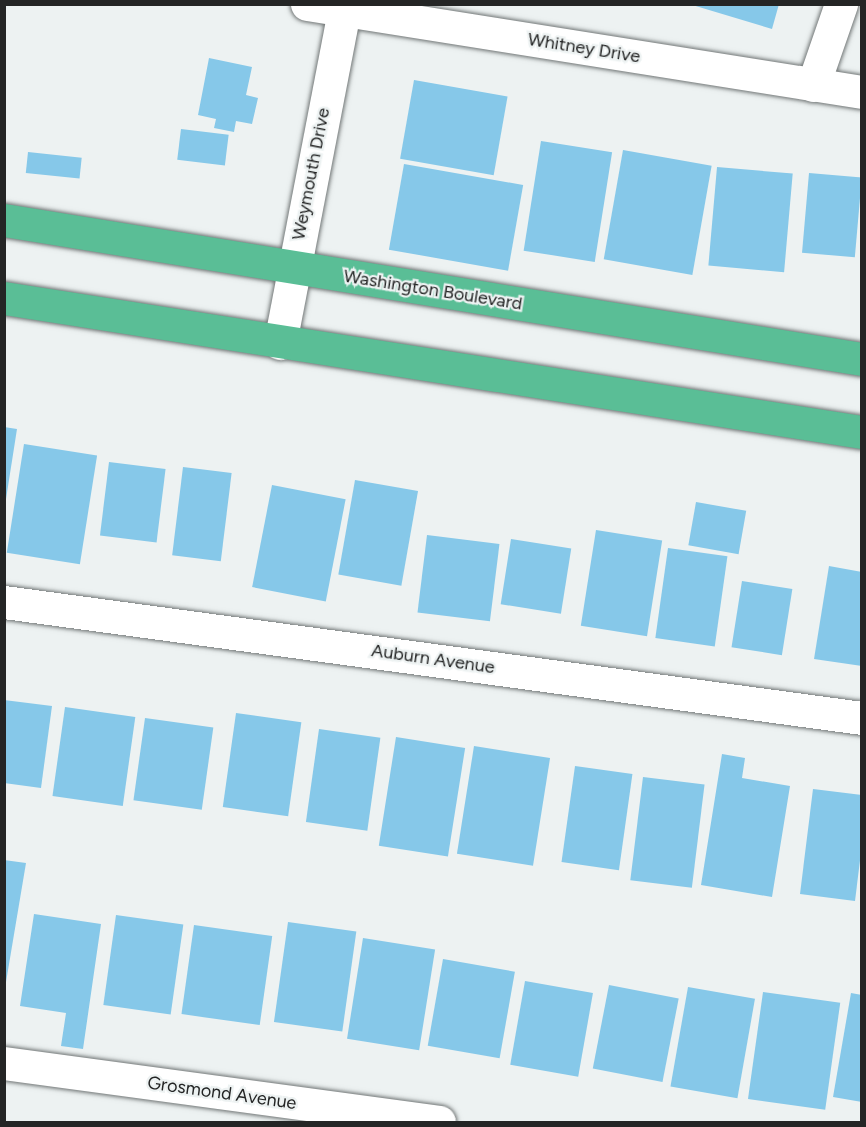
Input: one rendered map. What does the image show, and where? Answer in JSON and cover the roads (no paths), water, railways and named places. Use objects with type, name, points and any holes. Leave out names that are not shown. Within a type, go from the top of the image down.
[{"type":"highway","name":"Washington Boulevard","points":[[4,220],[861,359]]},
{"type":"highway","points":[[4,298],[280,343],[861,432]]},
{"type":"street","name":"Whitney Drive","points":[[307,4],[344,7],[861,92]]},
{"type":"street","points":[[813,85],[841,4]]},
{"type":"street","name":"Weymouth Drive","points":[[280,343],[344,7]]},
{"type":"street","name":"Auburn Avenue","points":[[4,602],[861,718]]},
{"type":"street","name":"Grosmond Avenue","points":[[4,1063],[440,1122]]}]
